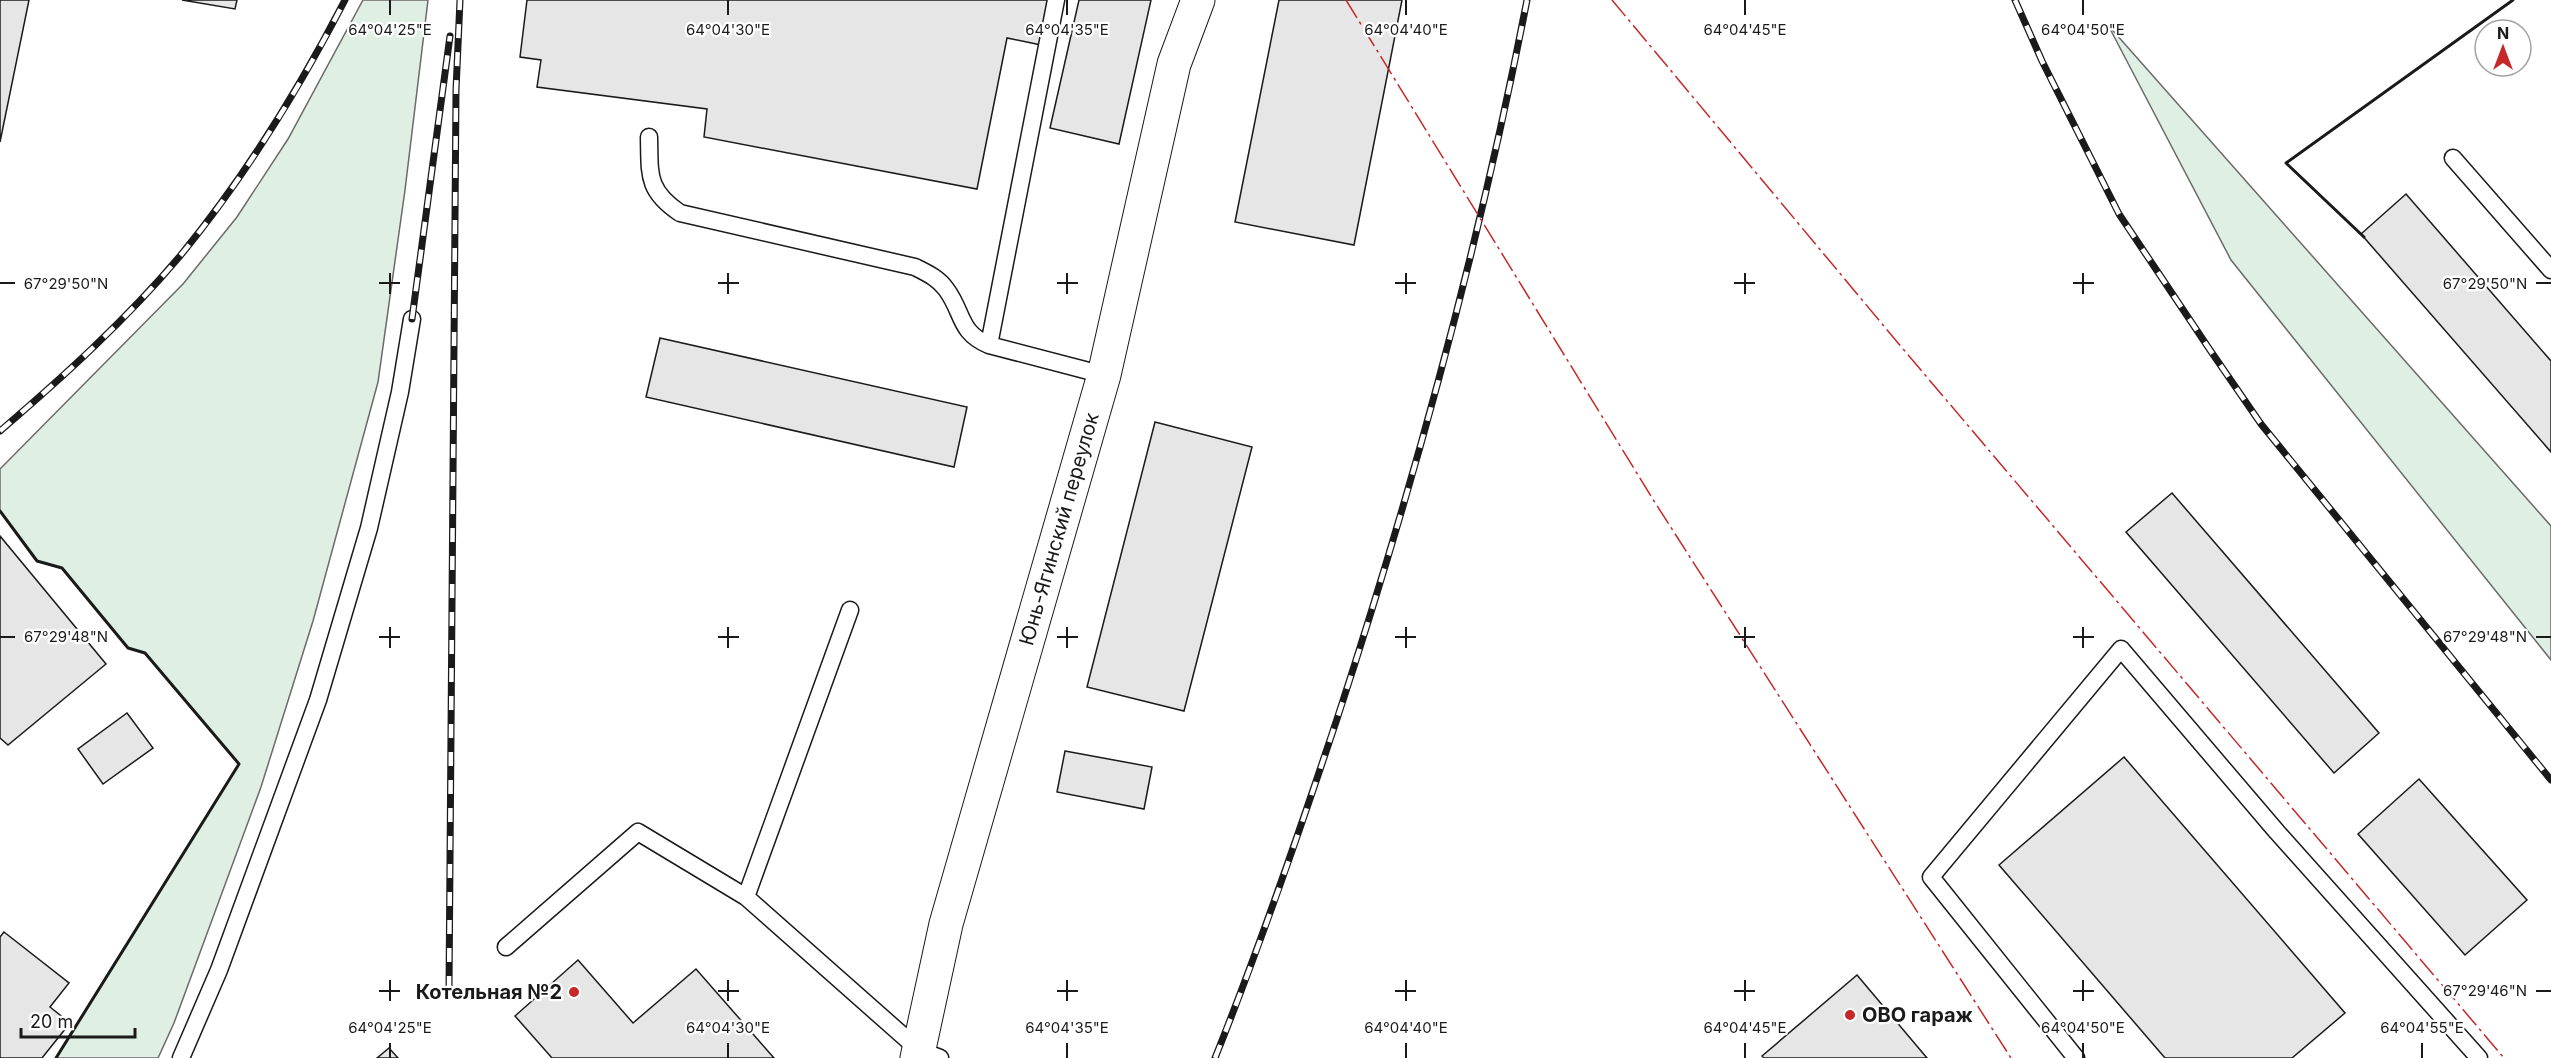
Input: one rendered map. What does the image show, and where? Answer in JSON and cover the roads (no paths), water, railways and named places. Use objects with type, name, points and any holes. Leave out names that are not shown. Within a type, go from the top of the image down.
[{"type":"street","name":"Юнь-Ягинский переулок","points":[[925,1055],[951,904],[1104,375],[1174,64],[1198,0]]},
{"type":"lane","points":[[989,345],[1056,0]]},
{"type":"lane","points":[[649,136],[650,171],[656,193],[680,213],[915,267],[934,276],[946,288],[955,302],[966,330],[975,339],[989,345],[1104,375]]},
{"type":"lane","points":[[2453,158],[2551,270]]},
{"type":"lane","points":[[181,1058],[219,970],[325,677],[369,528],[400,392],[412,319]]},
{"type":"lane","points":[[746,897],[850,610]]},
{"type":"lane","points":[[2076,1058],[1931,877],[2121,649],[2277,832],[2479,1058]]},
{"type":"lane","points":[[506,947],[638,832],[746,897],[925,1055]]},
{"type":"railway","points":[[0,431],[93,347],[138,303],[180,256],[227,195],[269,132],[309,67],[345,0]]},
{"type":"railway","points":[[449,990],[456,90],[460,0]]},
{"type":"railway","points":[[1215,1058],[1308,804],[1393,542],[1467,272],[1527,0]]},
{"type":"railway","points":[[2015,0],[2042,61],[2119,214],[2210,350],[2261,424],[2551,780]]},
{"type":"railway","points":[[412,319],[450,36]]},
{"type":"place","name":"Котельная №2","points":[[574,992]]},
{"type":"place","name":"ОВО гараж","points":[[1850,1015]]}]
